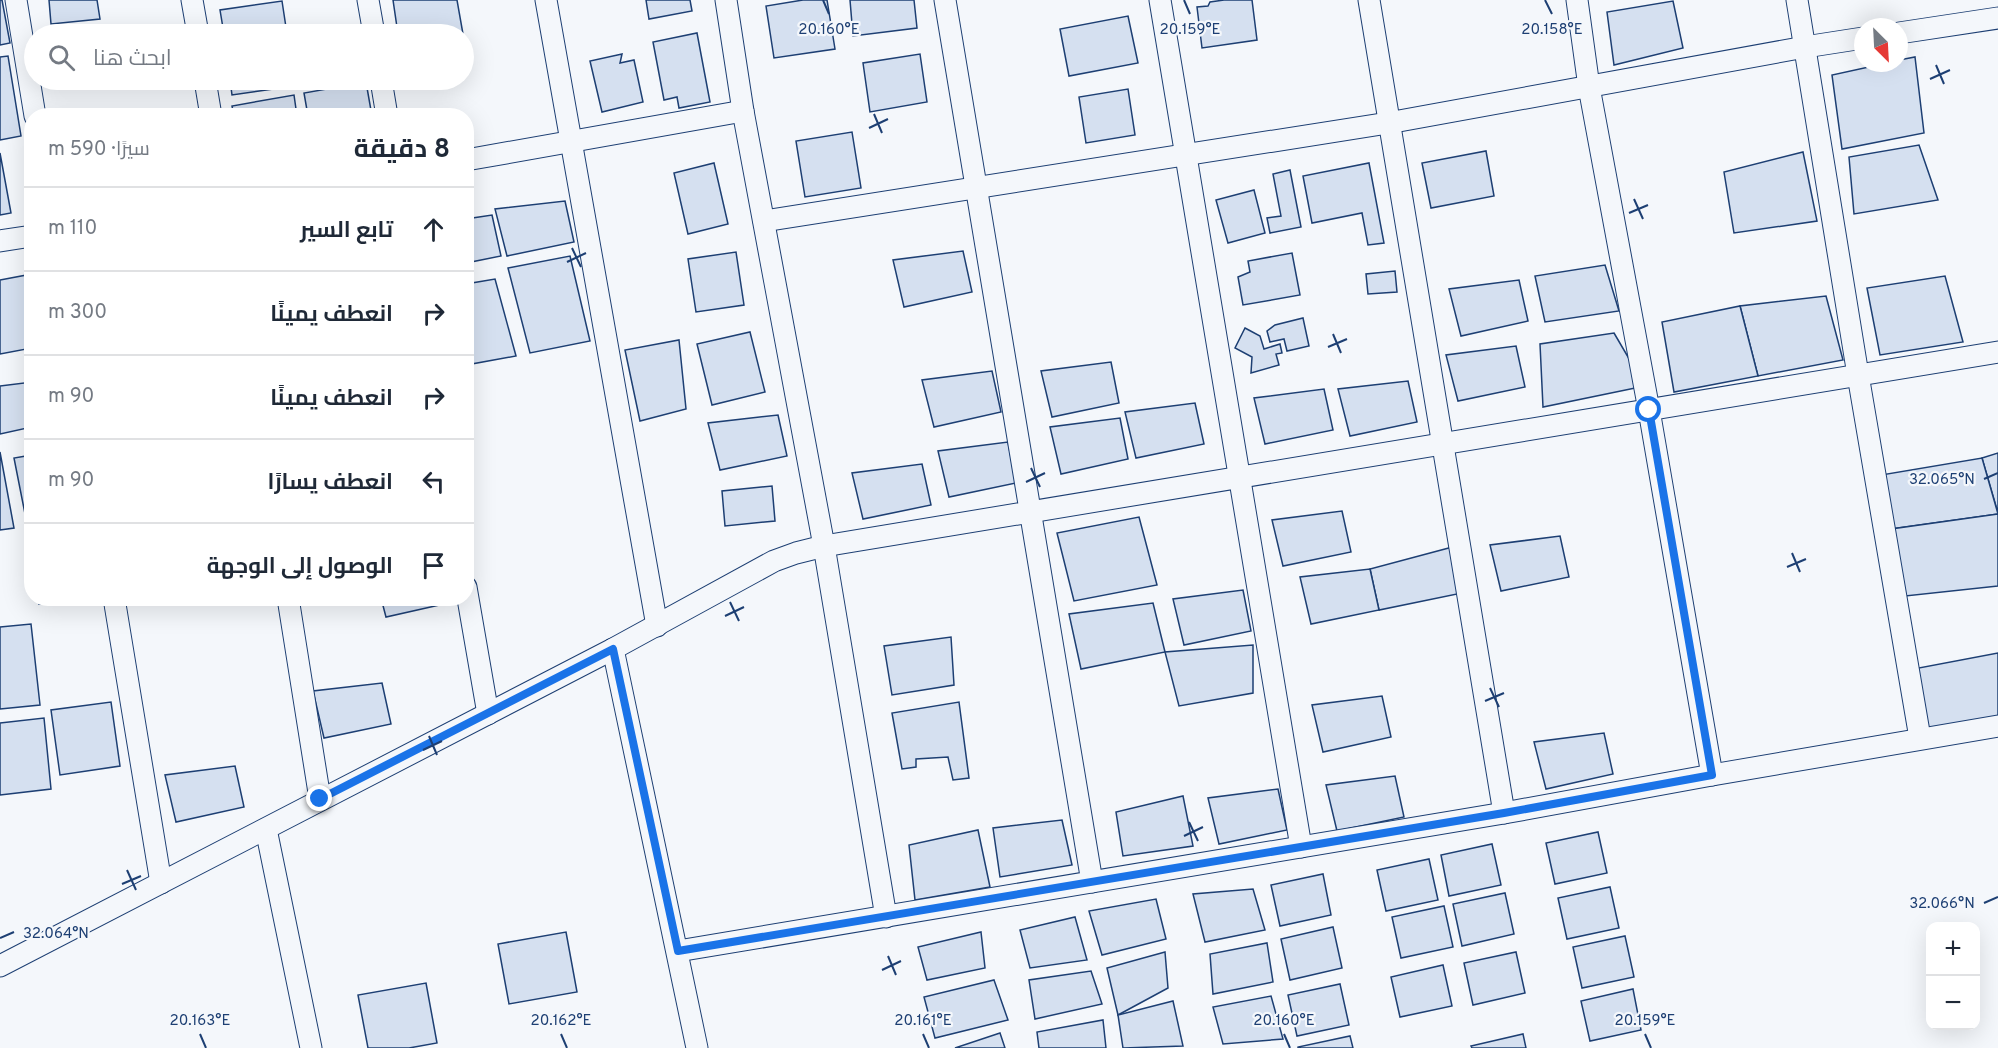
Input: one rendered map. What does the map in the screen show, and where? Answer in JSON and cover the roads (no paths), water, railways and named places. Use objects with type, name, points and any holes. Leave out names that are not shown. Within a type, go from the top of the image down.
[{"type":"street","points":[[16,0],[24,49]]},
{"type":"street","points":[[192,0],[196,24]]},
{"type":"street","points":[[368,0],[372,24]]},
{"type":"street","points":[[546,0],[657,626]]},
{"type":"street","points":[[726,0],[743,111],[824,546],[886,916]]},
{"type":"street","points":[[945,0],[1092,882]]},
{"type":"street","points":[[1160,0],[1301,847]]},
{"type":"street","points":[[1369,0],[1504,813]]},
{"type":"street","points":[[1577,0],[1589,87],[1649,410],[1712,775]]},
{"type":"street","points":[[1797,0],[1920,738]]},
{"type":"street","points":[[1908,32],[1998,18]]},
{"type":"street","points":[[764,221],[1389,123],[1854,39]]},
{"type":"street","points":[[31,90],[34,108]]},
{"type":"street","points":[[207,90],[210,108]]},
{"type":"street","points":[[383,90],[386,108]]},
{"type":"street","points":[[474,159],[743,111]]},
{"type":"street","points":[[0,241],[24,237]]},
{"type":"street","points":[[0,966],[657,626],[774,561],[796,553],[824,546],[1998,352]]},
{"type":"street","points":[[115,606],[161,883]]},
{"type":"street","points":[[289,606],[320,799]]},
{"type":"street","points":[[469,606],[488,714]]},
{"type":"street","points":[[613,649],[697,1048]]},
{"type":"street","points":[[678,951],[1504,813],[1998,726]]},
{"type":"street","points":[[266,829],[311,1048]]}]
